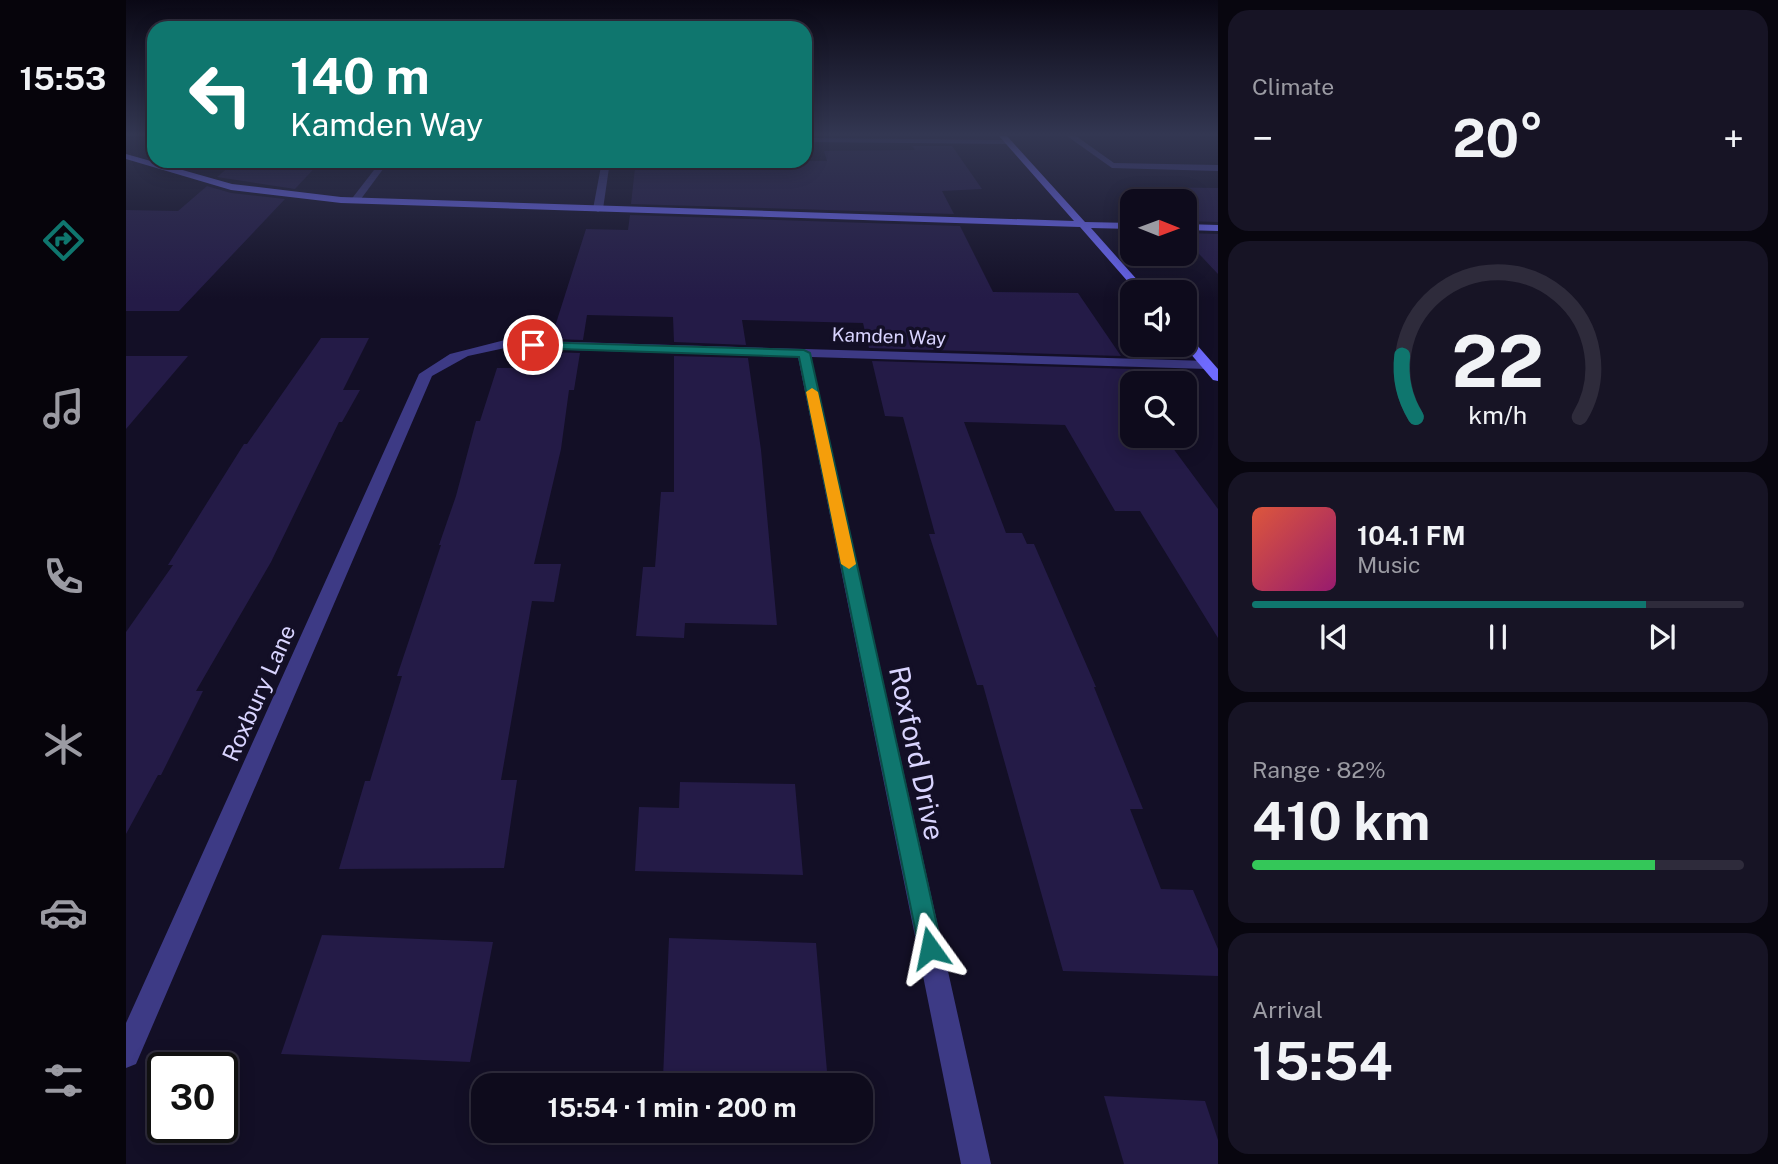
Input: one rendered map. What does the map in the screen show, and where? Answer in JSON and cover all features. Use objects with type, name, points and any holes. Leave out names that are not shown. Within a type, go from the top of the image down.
[{"type":"street","points":[[251,190],[355,201],[1120,226]]},
{"type":"street","points":[[355,201],[363,190]]},
{"type":"street","points":[[598,209],[601,190]]},
{"type":"street","points":[[1052,190],[1132,280]]},
{"type":"street","points":[[1197,227],[1218,228]]},
{"type":"street","name":"Kamden Way","points":[[445,359],[475,348],[505,344],[1208,365]]},
{"type":"street","name":"Roxford Drive","points":[[804,353],[976,1164]]},
{"type":"street","points":[[1197,353],[1218,377]]},
{"type":"street","name":"Roxbury Lane","points":[[126,1054],[426,373],[445,359]]},
{"type":"building","points":[[202,190],[285,199],[179,311],[126,311],[126,210],[178,211]]},
{"type":"building","points":[[633,190],[956,190],[942,191],[954,214],[631,204]]},
{"type":"building","points":[[1197,190],[1218,190],[1218,222],[1197,221]]},
{"type":"building","points":[[630,215],[960,226],[993,292],[1078,293],[1120,356],[869,348],[863,323],[742,320],[746,345],[674,342],[673,317],[587,315],[583,340],[551,339],[586,229],[628,230]]},
{"type":"building","points":[[1197,233],[1218,234],[1218,274],[1197,252]]},
{"type":"building","points":[[321,338],[369,338],[343,390],[360,390],[342,422],[339,422],[271,562],[196,691],[203,691],[161,775],[158,775],[126,834],[126,632],[173,565],[168,565],[244,444],[247,444]]},
{"type":"building","points":[[546,352],[580,353],[574,390],[569,390],[561,449],[534,564],[561,564],[554,602],[532,601],[501,780],[517,780],[504,868],[339,869],[365,781],[370,781],[402,676],[397,676],[441,545],[476,421],[480,421],[497,368],[541,368]]},
{"type":"building","points":[[126,356],[188,356],[126,429]]},
{"type":"building","points":[[674,356],[748,358],[761,450],[777,625],[685,623],[684,638],[636,636],[643,567],[655,567],[661,492],[674,492]]},
{"type":"building","points":[[872,361],[1130,369],[1131,371],[1120,371],[1120,448],[1173,448],[1218,509],[1218,638],[1140,511],[1115,511],[1065,425],[964,422],[1006,533],[1022,533],[1027,544],[1034,544],[1096,687],[1143,809],[1130,809],[1161,889],[1193,890],[1218,949],[1218,976],[1063,971],[983,685],[977,685],[929,534],[935,534],[903,417],[885,416]]},
{"type":"building","points":[[680,782],[795,784],[803,875],[635,871],[639,807],[679,808]]},
{"type":"building","points":[[322,935],[493,942],[470,1062],[281,1054]]},
{"type":"building","points":[[669,938],[816,943],[827,1073],[663,1073]]},
{"type":"building","points":[[1104,1096],[1205,1101],[1218,1140],[1218,1164],[1124,1164]]},
{"type":"slow traffic","points":[[812,392],[849,564]]},
{"type":"route","points":[[533,345],[804,353],[930,948]]}]
